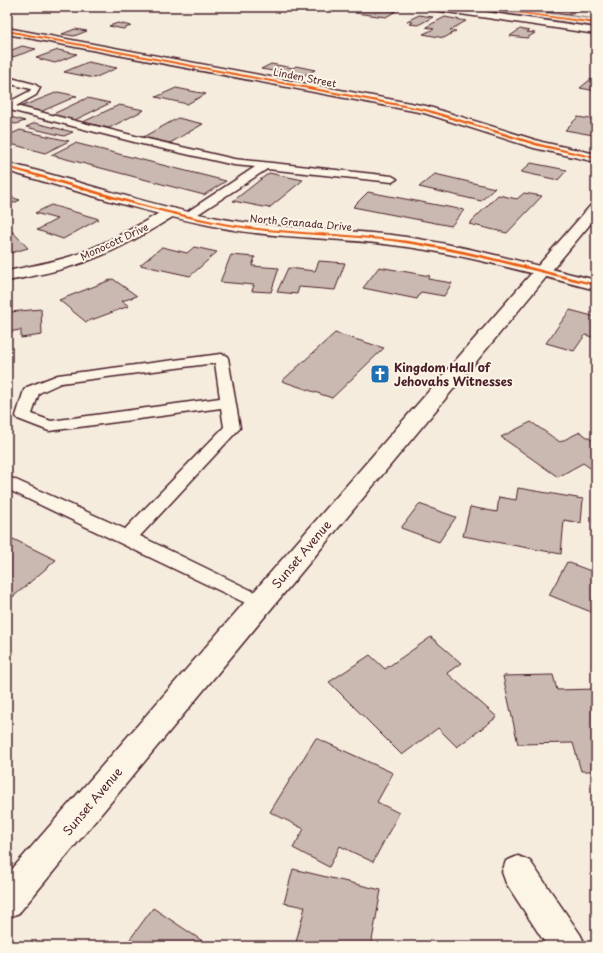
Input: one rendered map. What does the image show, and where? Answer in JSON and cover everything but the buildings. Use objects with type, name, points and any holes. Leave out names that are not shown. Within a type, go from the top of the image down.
[{"type":"street","points":[[433,7],[596,31]]},
{"type":"street","name":"Linden Street","points":[[7,31],[426,110],[538,145],[596,158]]},
{"type":"street","name":"North Granada Drive","points":[[7,167],[188,216],[256,229],[394,240],[451,250],[596,285]]},
{"type":"street","name":"Sunset Avenue","points":[[7,901],[596,208]]},
{"type":"street","name":"Monocott Drive","points":[[7,276],[34,271],[84,257],[121,240],[171,212]]},
{"type":"street","points":[[518,872],[568,946]]},
{"type":"lane","points":[[7,80],[36,88],[33,93],[10,104],[12,108],[142,141],[234,162],[392,179]]},
{"type":"lane","points":[[188,216],[264,166]]},
{"type":"lane","points":[[128,538],[232,428],[228,402],[221,358],[58,379],[32,390],[24,416],[49,426],[228,402]]},
{"type":"lane","points":[[7,482],[128,538],[260,603]]},
{"type":"shaded area","points":[[462,7],[509,7],[596,19],[596,27]]},
{"type":"cycle path","points":[[476,7],[596,23]]},
{"type":"cycle path","points":[[7,31],[426,110],[539,145],[596,158]]},
{"type":"cycle path","points":[[7,167],[138,204],[218,223],[239,227],[392,240],[444,248],[596,285]]},
{"type":"place","name":"Kingdom Hall of Jehovahs Witnesses","points":[[380,374]]}]
